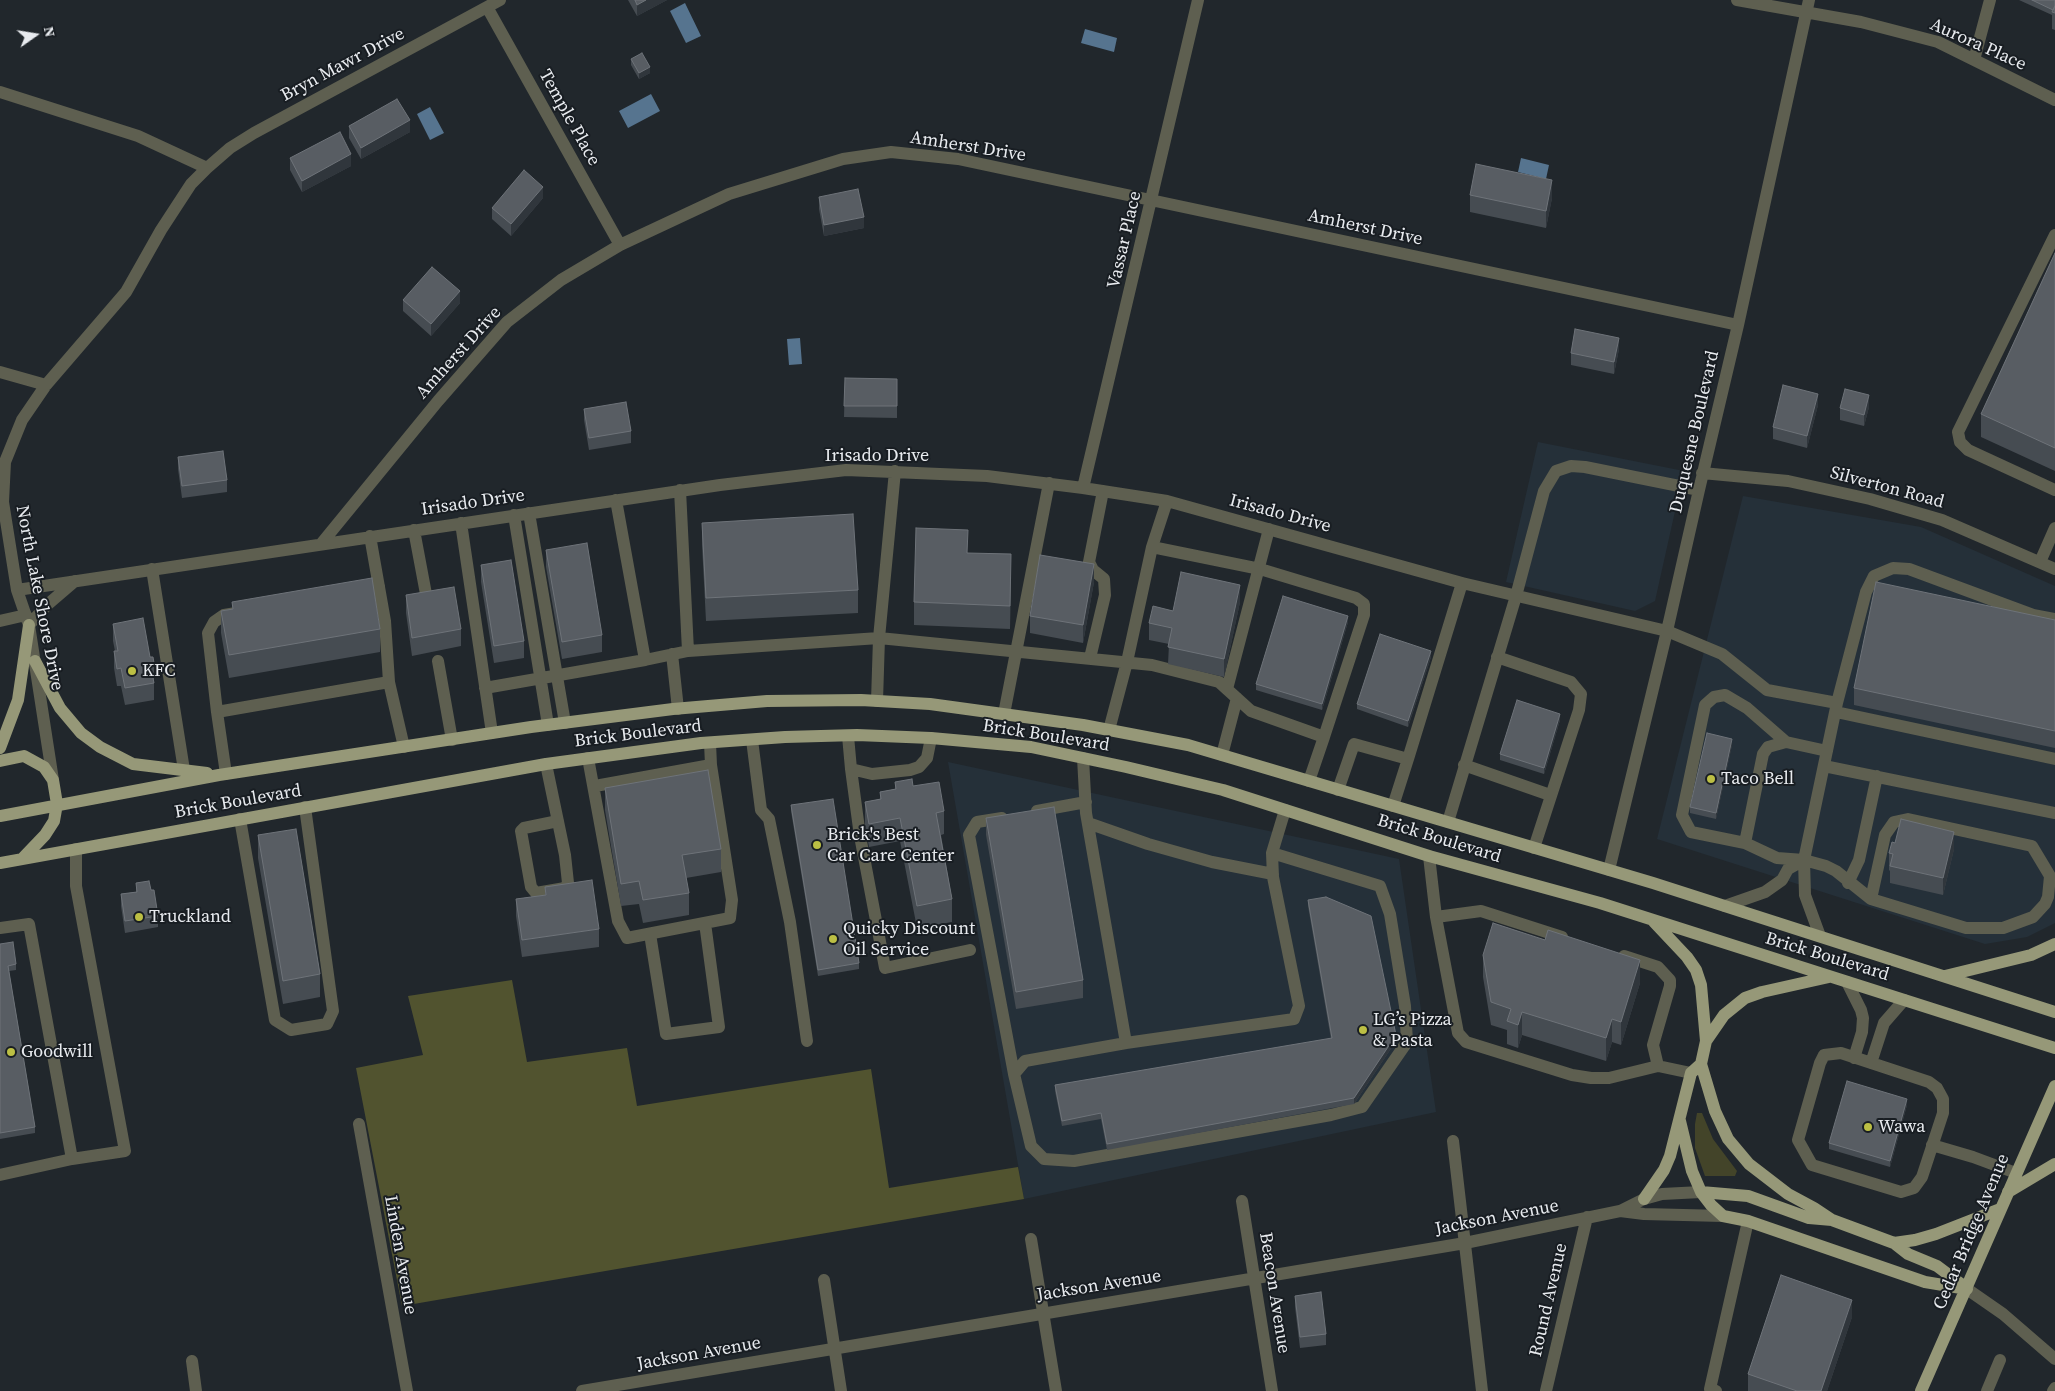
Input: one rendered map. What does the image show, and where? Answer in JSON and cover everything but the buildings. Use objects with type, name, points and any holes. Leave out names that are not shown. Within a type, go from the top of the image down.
[{"type":"main road","points":[[0,748],[18,700],[27,620]]},
{"type":"main road","points":[[35,661],[60,708],[81,733],[100,747],[133,764],[223,774]]},
{"type":"main road","name":"Brick Boulevard","points":[[0,816],[223,774],[404,748],[492,733],[678,709],[767,701],[877,701],[930,704],[1109,730],[1188,745],[1725,906],[2055,1012]]},
{"type":"main road","name":"Brick Boulevard","points":[[0,863],[588,758],[710,743],[752,740],[848,736],[931,738],[1031,748],[1223,790],[1429,856],[1600,903],[2055,1048]]},
{"type":"main road","points":[[0,762],[8,758],[24,756],[44,767],[53,780],[57,804],[54,821],[45,835],[24,858]]},
{"type":"main road","points":[[1653,921],[1687,957],[1696,970],[1702,985],[1706,1040]]},
{"type":"main road","points":[[1945,976],[2031,955],[2055,944]]},
{"type":"main road","points":[[1644,1199],[1664,1170],[1706,1040],[1724,1015],[1745,998],[1762,992],[1830,976]]},
{"type":"main road","points":[[1696,1068],[1728,1139],[1749,1164],[1788,1194],[1832,1220]]},
{"type":"main road","name":"Cedar Bridge Avenue","points":[[1921,1391],[2055,1086]]},
{"type":"main road","points":[[1680,1121],[1692,1171],[1701,1192],[1723,1216]]},
{"type":"main road","points":[[2008,1192],[2055,1164]]},
{"type":"main road","name":"Jackson Avenue","points":[[1701,1192],[1748,1196],[1809,1218],[1832,1220],[1894,1243],[1908,1254],[1937,1266],[1967,1288]]},
{"type":"main road","points":[[1894,1243],[1936,1234],[2000,1209]]},
{"type":"main road","name":"Jackson Avenue","points":[[1723,1216],[1748,1221],[1925,1282],[1967,1288]]},
{"type":"street","name":"Bryn Mawr Drive","points":[[207,168],[230,148],[254,133],[500,0]]},
{"type":"street","name":"Vassar Place","points":[[1083,488],[1198,0]]},
{"type":"street","name":"Aurora Place","points":[[1737,0],[1808,6],[1938,42],[2055,100]]},
{"type":"street","points":[[1974,60],[1990,0]]},
{"type":"street","name":"Duquesne Boulevard","points":[[1608,870],[1667,631],[1698,490],[1738,325],[1808,6]]},
{"type":"street","name":"Temple Place","points":[[488,7],[620,245]]},
{"type":"street","points":[[0,92],[138,136],[207,168]]},
{"type":"street","name":"Amherst Drive","points":[[321,544],[438,401],[506,322],[561,280],[620,245],[729,194],[843,159],[891,152],[958,159],[1738,325]]},
{"type":"street","name":"North Lake Shore Drive","points":[[53,780],[35,661],[27,620],[18,590],[3,502],[5,462],[22,420],[46,385],[126,292],[161,230],[191,184],[207,168]]},
{"type":"street","points":[[2055,236],[1958,432],[1960,442],[1968,450],[2055,490]]},
{"type":"street","points":[[0,372],[46,385]]},
{"type":"street","points":[[1448,822],[1516,596],[1544,491],[1556,471],[1571,466],[1585,467],[1698,490]]},
{"type":"street","name":"Irisado Drive","points":[[18,590],[680,490],[846,470],[987,476],[1049,483],[1167,501],[1462,583],[1667,631],[1722,654],[1767,690],[2055,759]]},
{"type":"street","points":[[877,701],[879,638],[895,472]]},
{"type":"street","name":"Silverton Road","points":[[1702,473],[1788,481],[1870,499],[1942,520],[2055,569]]},
{"type":"street","points":[[1004,714],[1049,483]]},
{"type":"street","points":[[680,490],[688,651]]},
{"type":"street","points":[[1090,658],[1105,595],[1104,579],[1092,570],[1089,562],[1102,491]]},
{"type":"street","points":[[616,500],[645,660]]},
{"type":"street","points":[[1109,730],[1127,662],[1152,547],[1167,501]]},
{"type":"street","points":[[530,513],[565,723]]},
{"type":"street","points":[[514,515],[548,725]]},
{"type":"street","points":[[461,523],[492,733]]},
{"type":"street","points":[[2040,562],[2055,528]]},
{"type":"street","points":[[1222,755],[1232,694],[1269,529]]},
{"type":"street","points":[[414,530],[426,594]]},
{"type":"street","points":[[370,536],[385,621],[390,682],[404,748]]},
{"type":"street","points":[[1152,547],[1260,569],[1356,598],[1364,604],[1364,615],[1308,781]]},
{"type":"street","points":[[1820,936],[1805,895],[1804,860],[1836,708],[1866,592],[1874,576],[1893,568],[1909,569],[2033,615],[2055,620]]},
{"type":"street","points":[[152,569],[184,770]]},
{"type":"street","points":[[0,620],[27,620],[75,581]]},
{"type":"street","points":[[1393,806],[1462,583]]},
{"type":"street","points":[[340,594],[379,586]]},
{"type":"street","points":[[223,774],[208,633],[214,622],[224,615],[253,610]]},
{"type":"street","points":[[485,688],[688,651],[879,638],[1152,665],[1219,682],[1250,710],[1324,737]]},
{"type":"street","points":[[672,654],[678,709]]},
{"type":"street","points":[[1497,657],[1571,682],[1581,694],[1579,710],[1534,848]]},
{"type":"street","points":[[438,661],[452,740]]},
{"type":"street","points":[[216,712],[390,682]]},
{"type":"street","points":[[1786,742],[1747,708],[1725,695],[1714,697],[1705,705],[1682,815],[1691,832],[1745,843],[1777,858],[1804,860],[1836,871],[1871,899],[1966,928],[2004,928],[2033,917],[2041,910],[2048,896],[2053,874],[2032,846],[1908,819],[1894,822],[1885,835],[1871,899]]},
{"type":"street","points":[[848,736],[860,836],[885,968],[970,950]]},
{"type":"street","points":[[851,769],[872,774],[910,770],[919,767],[927,758],[931,738]]},
{"type":"street","points":[[752,740],[761,810],[769,819],[790,922],[807,1041]]},
{"type":"street","points":[[1745,843],[1763,754],[1768,747],[1786,742],[1827,751]]},
{"type":"street","points":[[588,758],[595,786],[618,921],[627,938],[730,918],[732,900],[711,765],[710,743]]},
{"type":"street","points":[[1338,790],[1354,744],[1408,759]]},
{"type":"street","points":[[1083,758],[1088,823],[1126,1043]]},
{"type":"street","points":[[546,764],[558,821],[565,855],[568,883],[565,888],[536,893],[531,887],[521,831],[524,828],[558,821]]},
{"type":"street","points":[[595,786],[711,765]]},
{"type":"street","points":[[1464,765],[1550,795]]},
{"type":"street","points":[[1824,766],[2055,813]]},
{"type":"street","points":[[1848,882],[1859,860],[1877,776]]},
{"type":"street","points":[[1086,802],[977,822],[969,835],[1014,1074],[1031,1146],[1044,1159],[1074,1161],[1322,1117],[1362,1107],[1407,1042],[1406,1006],[1390,914],[1380,886],[1272,853]]},
{"type":"street","points":[[240,819],[275,1020],[292,1030],[327,1024],[333,1011],[304,808]]},
{"type":"street","points":[[1014,1074],[1025,1061],[1126,1043],[1294,1019],[1299,1006],[1272,874],[1272,853],[1285,810]]},
{"type":"street","points":[[1088,823],[1148,844],[1212,862],[1272,874]]},
{"type":"street","points":[[0,1174],[72,1159],[125,1151],[76,886],[76,849]]},
{"type":"street","points":[[1429,856],[1436,917],[1458,1033],[1466,1042],[1572,1075],[1591,1078],[1609,1078],[1658,1066],[1696,1068]]},
{"type":"street","points":[[1725,906],[1765,892],[1782,880],[1788,869],[1804,860]]},
{"type":"street","points":[[1436,917],[1481,911],[1574,940]]},
{"type":"street","points":[[650,934],[666,1034],[719,1027],[705,922]]},
{"type":"street","points":[[0,928],[29,924],[72,1159]]},
{"type":"street","points":[[1611,952],[1658,967],[1670,980],[1670,986],[1653,1045],[1658,1066]]},
{"type":"street","points":[[1847,982],[1863,1018],[1862,1032],[1854,1058]]},
{"type":"street","points":[[1871,1063],[1884,1023],[1904,1000]]},
{"type":"street","points":[[1841,1053],[1854,1058],[1929,1082],[1937,1088],[1943,1099],[1942,1113],[1922,1177],[1914,1188],[1901,1192],[1812,1165],[1798,1140],[1824,1055],[1841,1053]]},
{"type":"street","name":"Linden Avenue","points":[[359,1124],[407,1391]]},
{"type":"street","points":[[1453,1141],[1482,1391]]},
{"type":"street","points":[[1932,1145],[1973,1157],[2016,1173]]},
{"type":"street","name":"Jackson Avenue","points":[[582,1391],[619,1388],[834,1349],[1465,1243],[1620,1211],[1644,1199],[1662,1194],[1701,1192]]},
{"type":"street","name":"Beacon Avenue","points":[[1242,1201],[1272,1391]]},
{"type":"street","name":"Jackson Avenue","points":[[1620,1211],[1644,1214],[1723,1216]]},
{"type":"street","name":"Round Avenue","points":[[1546,1391],[1587,1217]]},
{"type":"street","points":[[1716,1391],[1710,1389],[1748,1221]]},
{"type":"street","points":[[1031,1240],[1056,1391]]},
{"type":"street","points":[[824,1280],[841,1391]]},
{"type":"street","points":[[1967,1288],[2003,1314],[2055,1359]]},
{"type":"street","points":[[1987,1391],[2000,1360]]},
{"type":"street","points":[[192,1361],[196,1391]]},
{"type":"shaded area","points":[[1538,442],[1684,471],[1655,601],[1635,611],[1506,582]]},
{"type":"shaded area","points":[[1743,496],[1921,527],[2055,586],[2055,923],[2027,937],[1985,944],[1657,839]]},
{"type":"shaded area","points":[[948,762],[1399,859],[1436,1112],[1024,1199]]},
{"type":"green space","points":[[512,980],[527,1062],[627,1048],[637,1106],[871,1069],[889,1188],[1018,1167],[1024,1199],[402,1306],[356,1068],[423,1055],[408,996]]},
{"type":"green space","points":[[1697,1113],[1702,1113],[1713,1139],[1737,1171],[1735,1176],[1705,1176],[1695,1148]]},
{"type":"water","points":[[685,3],[701,36],[686,43],[670,11]]},
{"type":"water","points":[[1085,29],[1117,38],[1114,52],[1081,43]]},
{"type":"water","points":[[651,94],[660,111],[628,128],[619,111]]},
{"type":"water","points":[[430,107],[444,133],[430,140],[417,114]]},
{"type":"water","points":[[1521,158],[1549,165],[1546,179],[1518,172]]},
{"type":"water","points":[[800,338],[802,364],[789,365],[787,339]]},
{"type":"place","name":"KFC","points":[[132,671]]},
{"type":"place","name":"Taco Bell","points":[[1711,779]]},
{"type":"place","name":"Brick's Best Car Care Center","points":[[817,845]]},
{"type":"place","name":"Truckland","points":[[139,917]]},
{"type":"place","name":"Quicky Discount Oil Service","points":[[833,939]]},
{"type":"place","name":"LG’s Pizza & Pasta","points":[[1363,1030]]},
{"type":"place","name":"Goodwill","points":[[11,1052]]},
{"type":"place","name":"Wawa","points":[[1868,1127]]}]
